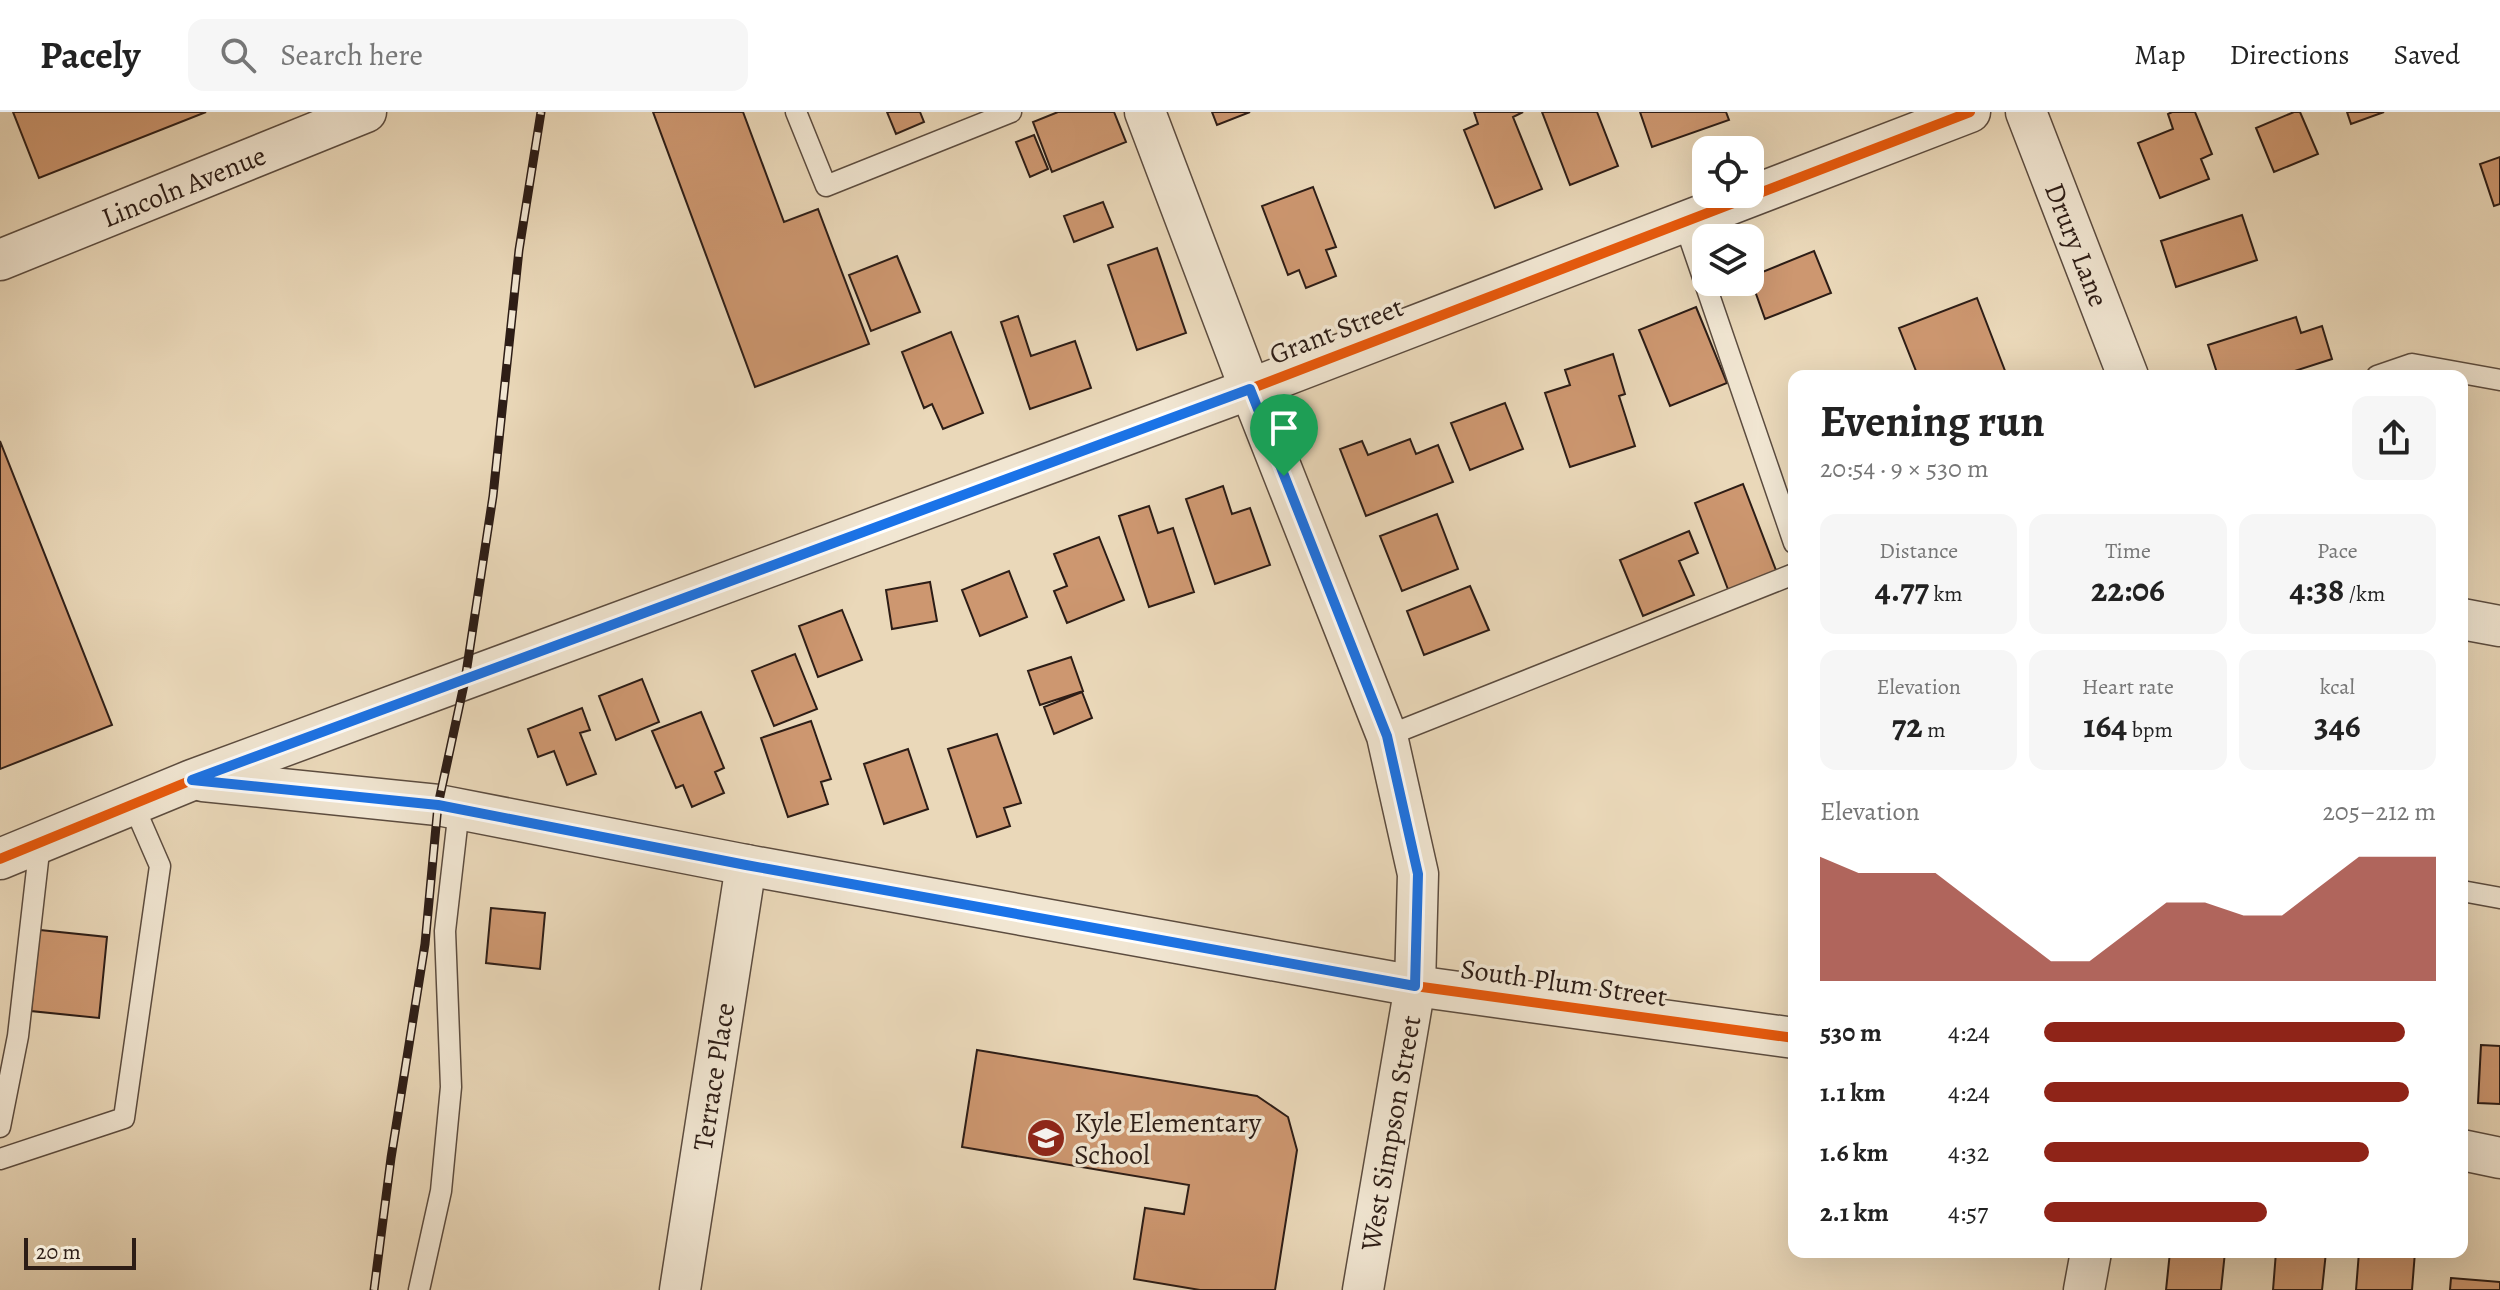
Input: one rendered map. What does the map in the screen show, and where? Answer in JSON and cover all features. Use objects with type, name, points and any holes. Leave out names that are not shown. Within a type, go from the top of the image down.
[{"type":"street","name":"Lincoln Avenue","points":[[0,260],[366,112]]},
{"type":"street","name":"West Simpson Street","points":[[1145,112],[1387,736],[1418,874],[1415,986],[1363,1290]]},
{"type":"street","name":"Grant Street","points":[[0,859],[192,780],[1250,389],[1970,112]]},
{"type":"street","name":"Drury Lane","points":[[2026,112],[2126,370]]},
{"type":"street","points":[[2468,620],[2500,626]]},
{"type":"street","name":"South Plum Street","points":[[192,780],[459,809],[746,865],[1415,986],[1788,1037]]},
{"type":"street","name":"Terrace Place","points":[[680,1290],[746,865]]},
{"type":"street","points":[[2468,1151],[2500,1158]]},
{"type":"street","points":[[2084,1290],[2090,1258]]},
{"type":"lane","points":[[796,112],[826,186],[1011,112]]},
{"type":"lane","points":[[1684,222],[1788,525]]},
{"type":"lane","points":[[2394,370],[2412,364],[2445,370]]},
{"type":"lane","points":[[2468,374],[2500,380]]},
{"type":"lane","points":[[1387,736],[1788,576]]},
{"type":"lane","points":[[0,1159],[124,1118],[160,866],[133,804]]},
{"type":"lane","points":[[419,1290],[441,1191],[451,1087],[445,931],[459,809]]},
{"type":"lane","points":[[0,1127],[18,1036],[40,843]]},
{"type":"lane","points":[[2468,892],[2500,898]]},
{"type":"building","points":[[13,112],[206,112],[39,178]]},
{"type":"building","points":[[653,112],[743,112],[784,222],[818,209],[869,344],[755,387]]},
{"type":"building","points":[[887,112],[920,112],[924,122],[896,134]]},
{"type":"building","points":[[1058,112],[1114,112],[1126,142],[1052,172],[1033,122]]},
{"type":"building","points":[[1212,112],[1250,112],[1217,125]]},
{"type":"building","points":[[1474,112],[1523,112],[1513,117],[1542,189],[1495,208],[1464,130],[1478,124]]},
{"type":"building","points":[[1542,112],[1597,112],[1618,166],[1570,185]]},
{"type":"building","points":[[1640,112],[1726,112],[1729,120],[1652,147]]},
{"type":"building","points":[[2195,112],[2212,154],[2201,159],[2209,179],[2160,198],[2138,143],[2173,129],[2168,114]]},
{"type":"building","points":[[2300,112],[2318,154],[2274,172],[2256,128]]},
{"type":"building","points":[[2347,112],[2384,112],[2351,124]]},
{"type":"building","points":[[1034,135],[1048,169],[1030,177],[1016,142]]},
{"type":"building","points":[[2500,157],[2500,204],[2494,206],[2480,164]]},
{"type":"building","points":[[1313,187],[1336,247],[1326,250],[1336,276],[1306,288],[1299,270],[1288,275],[1262,206]]},
{"type":"building","points":[[1103,202],[1113,227],[1074,242],[1064,216]]},
{"type":"building","points":[[2242,215],[2257,260],[2176,287],[2161,241]]},
{"type":"building","points":[[1157,248],[1186,333],[1137,350],[1108,265]]},
{"type":"building","points":[[1814,251],[1831,293],[1765,319],[1757,296],[1764,296],[1764,271]]},
{"type":"building","points":[[897,256],[920,312],[871,331],[849,275]]},
{"type":"building","points":[[1977,298],[2005,370],[1916,370],[1899,328]]},
{"type":"building","points":[[1696,307],[1727,383],[1670,406],[1639,330]]},
{"type":"building","points":[[1018,316],[1031,356],[1075,341],[1091,388],[1030,409],[1001,322]]},
{"type":"building","points":[[2296,317],[2301,333],[2322,326],[2332,359],[2298,370],[2216,370],[2208,345]]},
{"type":"building","points":[[951,332],[983,413],[943,429],[932,404],[924,408],[902,352]]},
{"type":"building","points":[[1613,354],[1625,394],[1619,396],[1635,446],[1570,467],[1545,393],[1570,385],[1565,370]]},
{"type":"building","points":[[1505,403],[1523,449],[1470,470],[1451,423]]},
{"type":"building","points":[[1410,439],[1416,454],[1438,445],[1453,482],[1366,516],[1340,449],[1362,441],[1368,455]]},
{"type":"building","points":[[0,441],[112,725],[0,769]]},
{"type":"building","points":[[1743,484],[1777,573],[1729,592],[1695,503]]},
{"type":"building","points":[[1223,486],[1232,514],[1250,508],[1270,565],[1215,584],[1186,499]]},
{"type":"building","points":[[1149,506],[1158,533],[1173,528],[1194,592],[1149,607],[1119,516]]},
{"type":"building","points":[[1437,514],[1458,569],[1402,591],[1380,536]]},
{"type":"building","points":[[1689,531],[1698,553],[1679,561],[1694,595],[1643,616],[1620,560]]},
{"type":"building","points":[[1099,537],[1124,600],[1067,623],[1054,591],[1067,586],[1054,554]]},
{"type":"building","points":[[1009,571],[1027,617],[980,636],[962,590]]},
{"type":"building","points":[[930,582],[937,621],[892,629],[886,590]]},
{"type":"building","points":[[1470,586],[1489,630],[1424,655],[1407,611]]},
{"type":"building","points":[[842,610],[862,660],[818,677],[799,626]]},
{"type":"building","points":[[795,654],[817,709],[774,726],[752,671]]},
{"type":"building","points":[[1071,657],[1083,691],[1040,705],[1028,671]]},
{"type":"building","points":[[642,679],[659,722],[616,740],[599,696]]},
{"type":"building","points":[[1082,692],[1092,718],[1054,734],[1044,707]]},
{"type":"building","points":[[582,708],[590,730],[580,733],[596,774],[567,785],[554,751],[538,757],[528,729]]},
{"type":"building","points":[[701,712],[724,768],[715,772],[724,793],[692,807],[683,785],[676,788],[652,731]]},
{"type":"building","points":[[811,721],[831,779],[821,782],[828,804],[788,817],[761,738]]},
{"type":"building","points":[[997,734],[1021,803],[1004,808],[1010,826],[977,837],[948,749]]},
{"type":"building","points":[[908,749],[928,809],[884,824],[864,764]]},
{"type":"building","points":[[491,908],[545,913],[540,969],[486,963]]},
{"type":"building","points":[[40,930],[107,937],[99,1018],[31,1011]]},
{"type":"building","points":[[2481,1045],[2500,1046],[2500,1104],[2478,1103]]},
{"type":"building","points":[[977,1050],[1257,1096],[1288,1117],[1297,1150],[1275,1290],[1200,1290],[1134,1279],[1145,1208],[1184,1214],[1189,1185],[962,1147]]},
{"type":"building","points":[[2169,1258],[2224,1258],[2221,1290],[2166,1290]]},
{"type":"building","points":[[2276,1258],[2325,1258],[2322,1290],[2273,1290]]},
{"type":"building","points":[[2359,1258],[2415,1258],[2412,1290],[2356,1290]]},
{"type":"building","points":[[2451,1278],[2500,1282],[2500,1290],[2450,1290]]},
{"type":"railway","points":[[374,1290],[391,1158],[425,944],[438,805],[465,680],[493,496],[519,250],[541,112]]},
{"type":"cycle path","points":[[0,859],[192,780],[1250,389],[1970,112]]},
{"type":"cycle path","points":[[199,780],[438,805],[746,865],[1415,986],[1788,1037]]},
{"type":"place","name":"Kyle Elementary School","points":[[1046,1138]]},
{"type":"route","points":[[1250,389],[1284,476],[1387,736],[1418,874],[1415,986],[746,865],[438,805],[192,780],[1250,389]]}]
